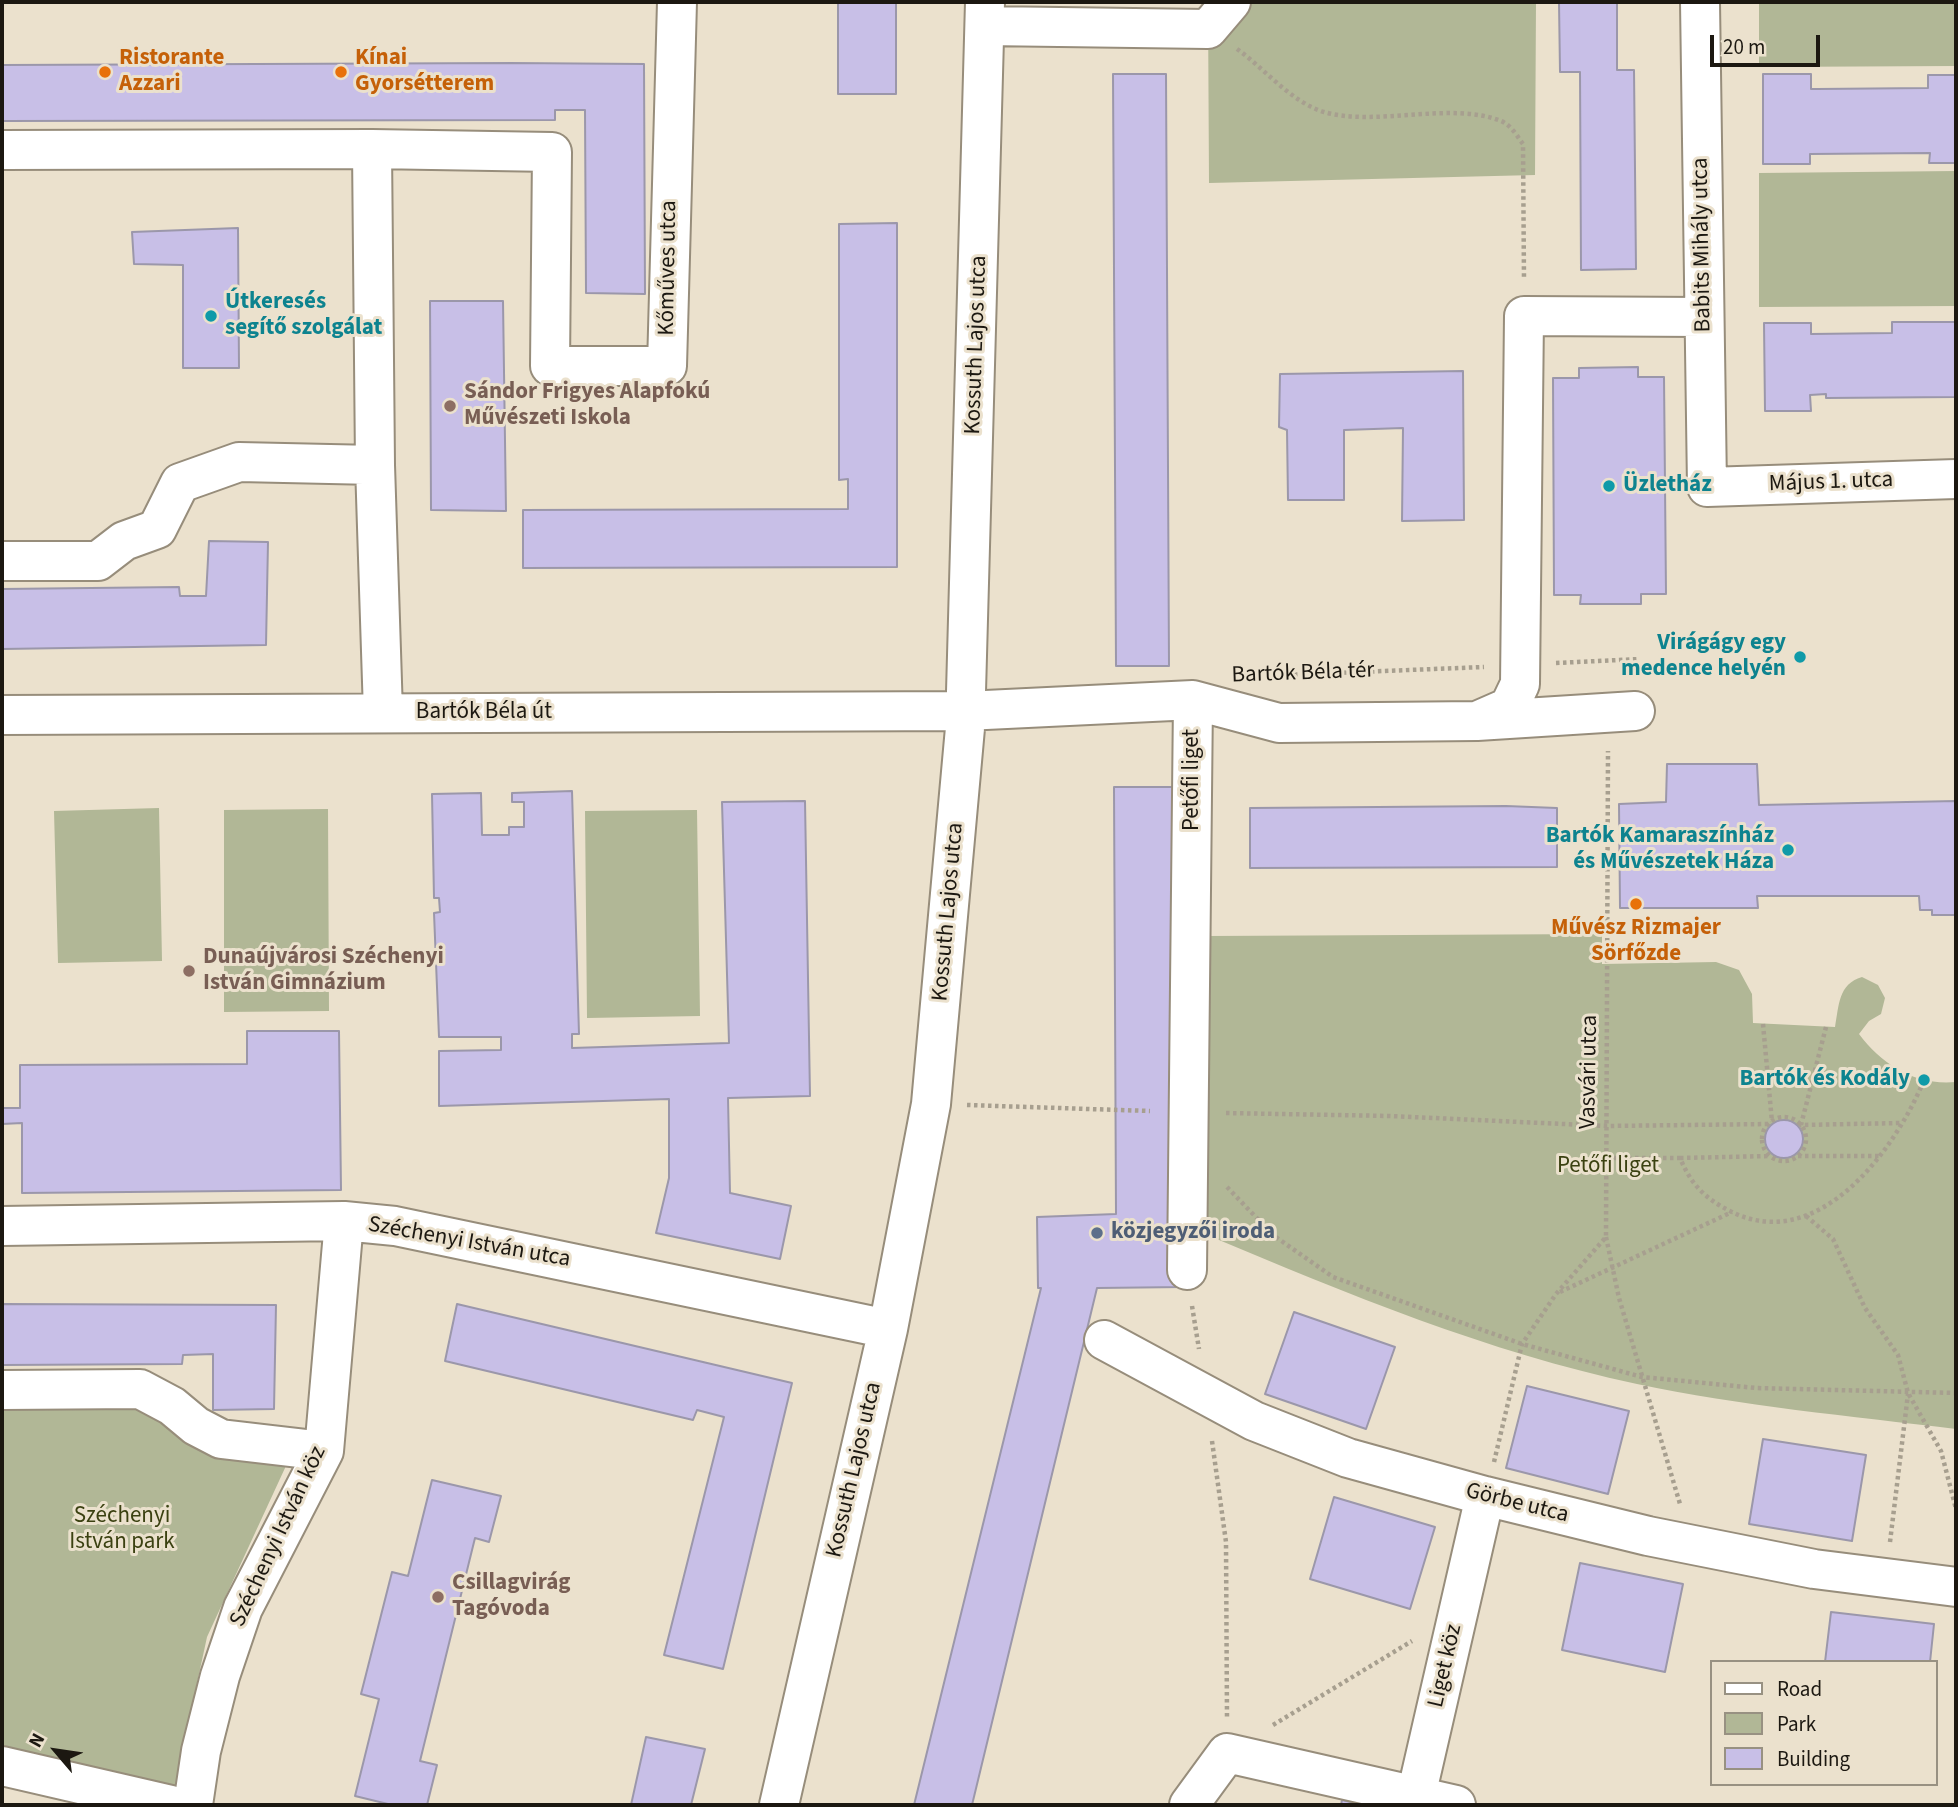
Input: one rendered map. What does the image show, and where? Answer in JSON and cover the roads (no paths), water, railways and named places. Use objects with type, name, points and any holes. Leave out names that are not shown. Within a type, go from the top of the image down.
[{"type":"street","name":"Kőműves utca","points":[[372,149],[552,152],[550,366],[667,366],[677,2]]},
{"type":"street","name":"Babits Mihály utca","points":[[1700,2],[1707,487]]},
{"type":"street","points":[[985,14],[1219,15]]},
{"type":"street","name":"Kossuth Lajos utca","points":[[779,1805],[888,1329],[931,1104],[965,711],[985,14]]},
{"type":"street","points":[[2,150],[372,149],[375,465],[383,713]]},
{"type":"street","points":[[1477,721],[1509,706],[1520,684],[1524,316],[1703,317]]},
{"type":"street","points":[[2,561],[98,561],[124,541],[157,529],[180,483],[239,462],[375,465]]},
{"type":"street","name":"Május 1. utca","points":[[1707,487],[1956,479]]},
{"type":"street","name":"Bartók Béla tér","points":[[965,711],[1193,700],[1279,723],[1477,721],[1621,711]]},
{"type":"street","name":"Petőfi liget","points":[[1187,1270],[1193,700]]},
{"type":"street","name":"Bartók Béla út","points":[[2,715],[965,711]]},
{"type":"street","name":"Széchenyi István utca","points":[[2,1226],[344,1222],[395,1226],[888,1329]]},
{"type":"street","name":"Széchenyi István köz","points":[[192,1805],[201,1751],[220,1676],[243,1608],[324,1451],[344,1222]]},
{"type":"street","name":"Görbe utca","points":[[1104,1340],[1254,1421],[1348,1458],[1485,1496],[1648,1536],[1801,1566],[1956,1587]]},
{"type":"street","points":[[2,1390],[140,1390],[172,1406],[196,1426],[221,1440],[324,1451]]},
{"type":"street","name":"Liget köz","points":[[1416,1796],[1485,1496]]},
{"type":"street","points":[[1189,1805],[1227,1753],[1456,1805]]},
{"type":"street","points":[[2,1766],[171,1805]]},
{"type":"place","name":"Ristorante Azzari","points":[[105,72]]},
{"type":"place","name":"Kínai Gyorsétterem","points":[[341,72]]},
{"type":"place","name":"Útkeresés segítő szolgálat","points":[[211,316]]},
{"type":"place","name":"Sándor Frigyes Alapfokú Művészeti Iskola","points":[[450,406]]},
{"type":"place","name":"Üzletház","points":[[1609,486]]},
{"type":"place","name":"Virágágy egy medence helyén","points":[[1800,657]]},
{"type":"place","name":"Bartók Kamaraszínház és Művészetek Háza","points":[[1788,850]]},
{"type":"place","name":"Művész Rizmajer Sörfőzde","points":[[1636,904]]},
{"type":"place","name":"Dunaújvárosi Széchenyi István Gimnázium","points":[[189,971]]},
{"type":"place","name":"Bartók és Kodály","points":[[1924,1080]]},
{"type":"place","name":"közjegyzői iroda","points":[[1097,1233]]},
{"type":"place","name":"Csillagvirág Tagóvoda","points":[[438,1597]]},
{"type":"park label","name":"Széchenyi István park","points":[[122,1530]]}]
